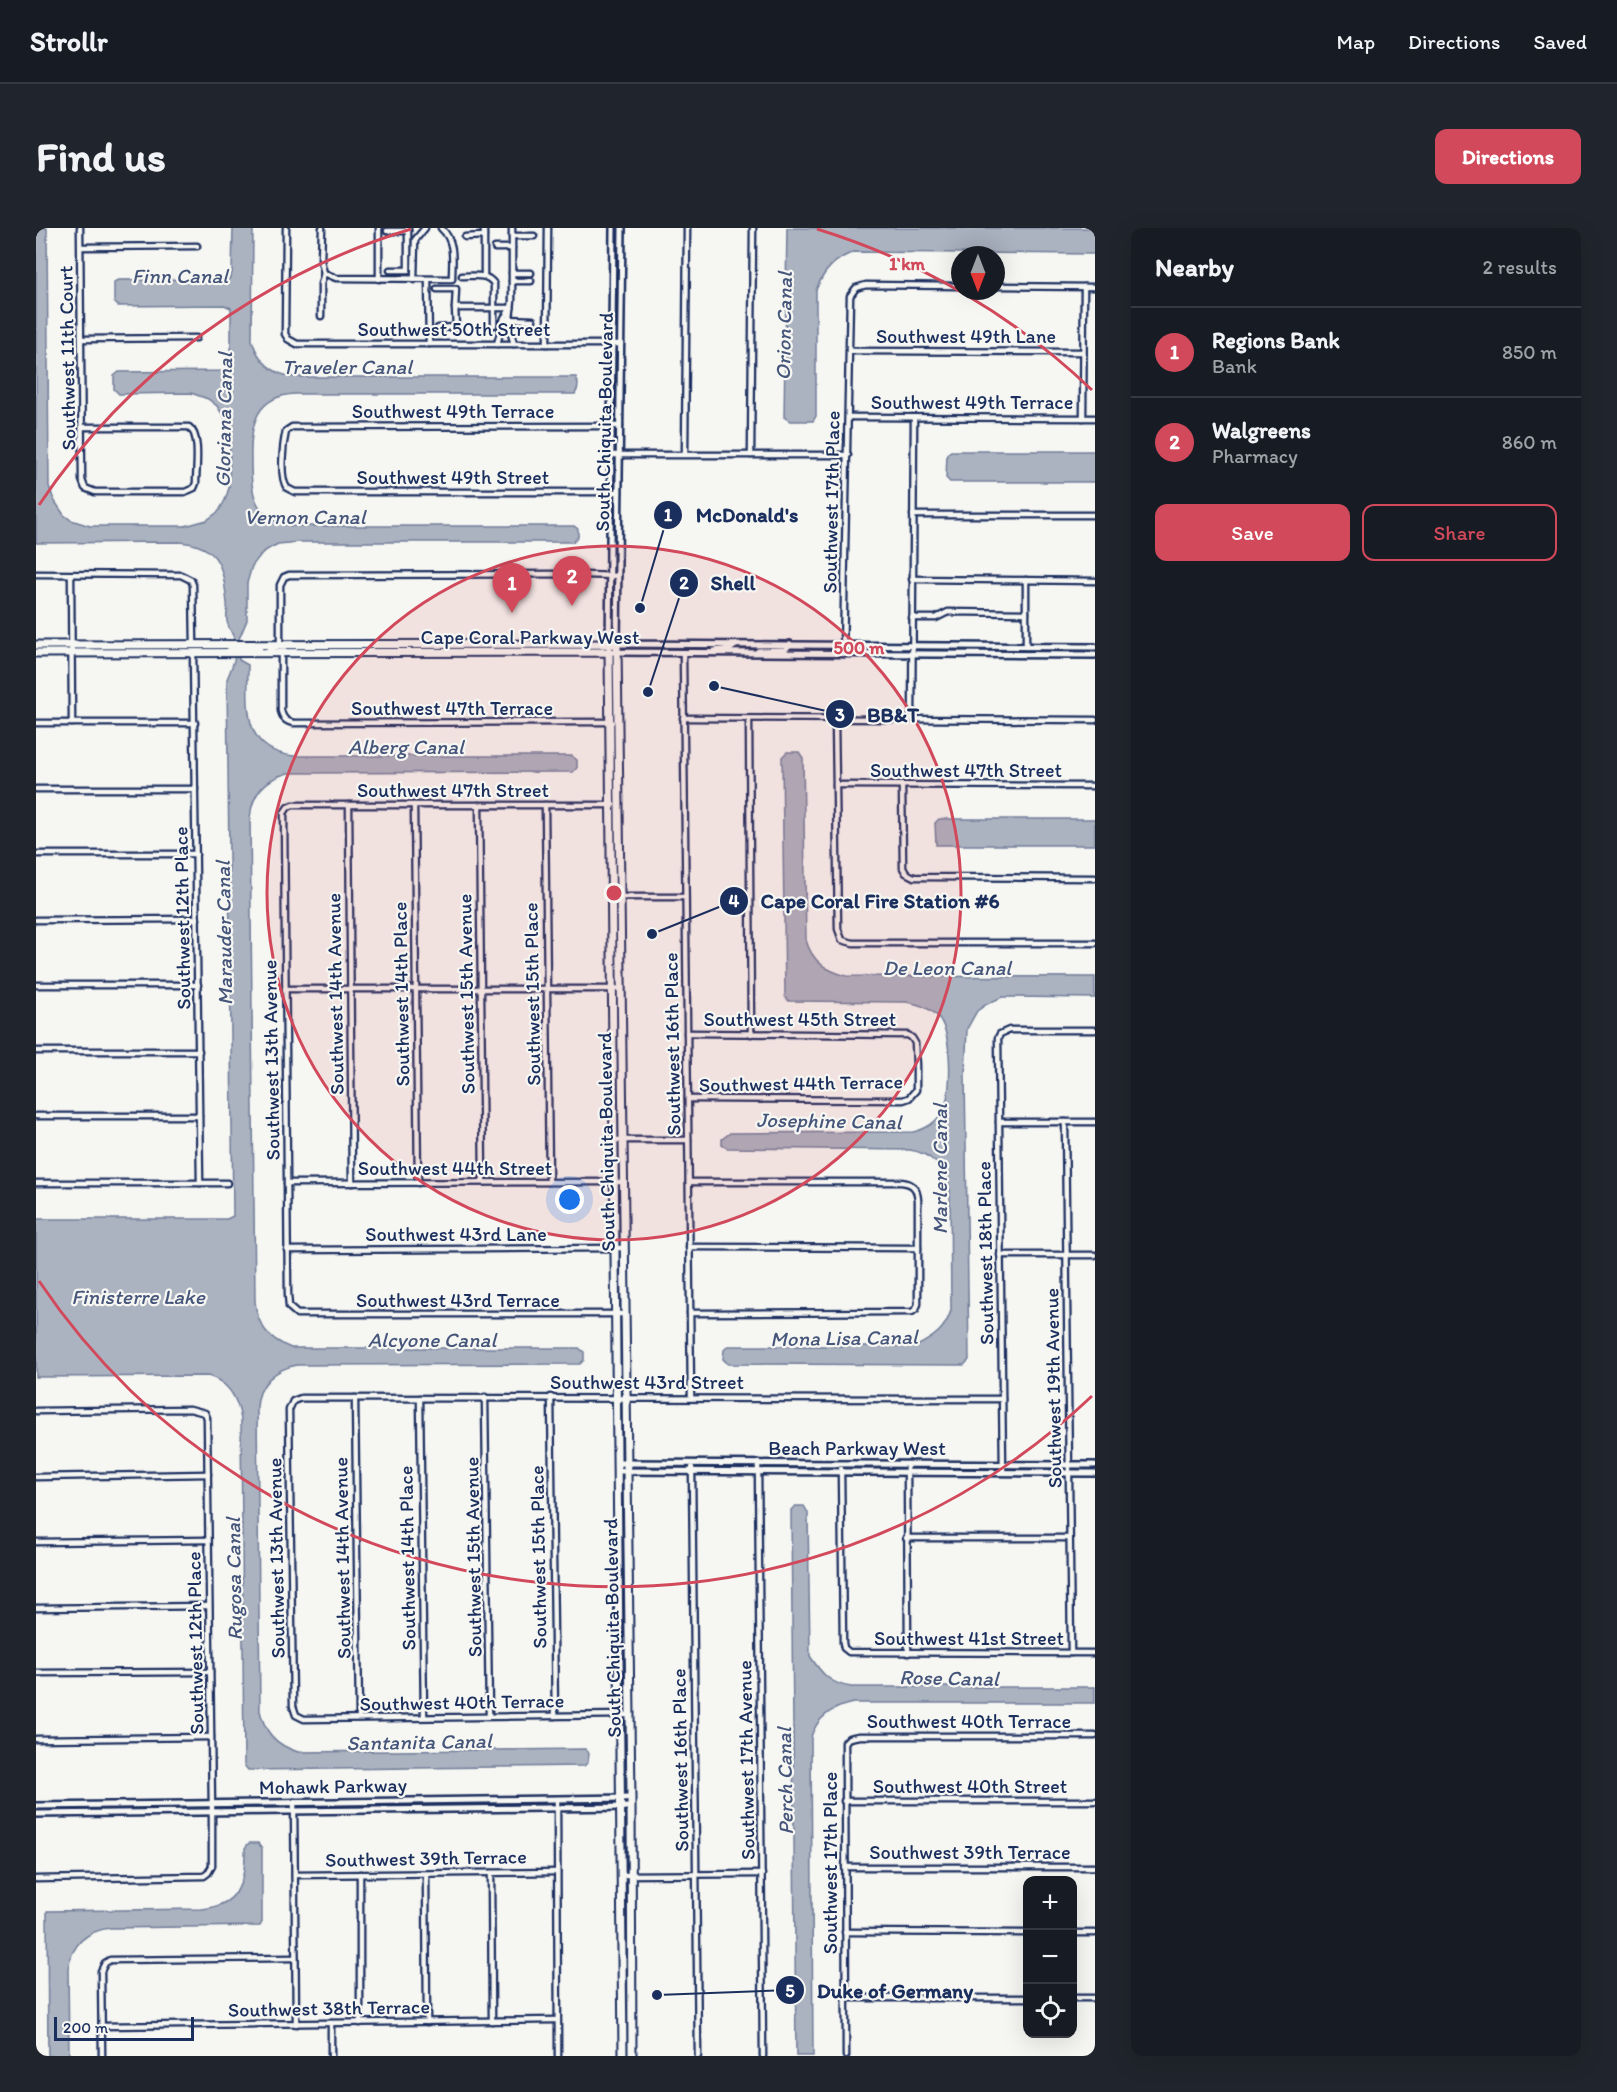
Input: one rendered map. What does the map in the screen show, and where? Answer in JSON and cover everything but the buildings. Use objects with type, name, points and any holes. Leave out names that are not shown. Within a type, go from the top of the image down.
[{"type":"main road","name":"Cape Coral Parkway West","points":[[36,653],[71,649],[225,644],[613,644]]},
{"type":"main road","points":[[342,653],[345,649],[382,649],[399,644]]},
{"type":"main road","points":[[456,653],[470,649],[508,649],[514,644]]},
{"type":"main road","name":"South Chiquita Boulevard","points":[[613,644],[617,654],[625,1314],[618,1463],[623,2056]]},
{"type":"main road","name":"Cape Coral Parkway West","points":[[36,645],[71,649],[193,653],[609,652]]},
{"type":"main road","name":"South Chiquita Boulevard","points":[[609,652],[616,1314],[626,1463],[632,2056]]},
{"type":"street","name":"Southwest 11th Court","points":[[80,228],[82,480],[85,488],[95,492],[185,492],[194,488],[197,437],[189,427],[82,427]]},
{"type":"street","name":"Southwest 50th Street","points":[[286,228],[285,334],[288,339],[297,344],[621,344]]},
{"type":"street","points":[[321,316],[321,284],[324,273],[321,261],[322,228]]},
{"type":"street","points":[[379,279],[380,228]]},
{"type":"street","points":[[414,280],[415,240],[425,228]]},
{"type":"street","points":[[324,273],[336,278],[452,279],[451,245],[449,236],[441,228]]},
{"type":"street","points":[[474,236],[478,228]]},
{"type":"street","points":[[484,228],[484,276]]},
{"type":"street","points":[[497,344],[511,308],[512,228]]},
{"type":"street","points":[[548,228],[548,344]]},
{"type":"street","name":"South Chiquita Boulevard","points":[[613,228],[610,575],[613,644]]},
{"type":"street","name":"South Chiquita Boulevard","points":[[609,652],[613,644],[618,576],[622,228]]},
{"type":"street","points":[[685,454],[687,228]]},
{"type":"street","points":[[751,455],[753,228]]},
{"type":"street","points":[[387,231],[408,230],[408,270],[390,270]]},
{"type":"street","points":[[465,237],[484,236]]},
{"type":"street","points":[[512,236],[534,236]]},
{"type":"street","points":[[81,247],[197,246]]},
{"type":"street","points":[[495,248],[512,248]]},
{"type":"street","points":[[512,273],[531,273]]},
{"type":"street","points":[[462,276],[484,276],[494,284],[494,325]]},
{"type":"street","points":[[428,280],[429,344]]},
{"type":"street","points":[[512,281],[531,281]]},
{"type":"street","name":"Southwest 17th Place","points":[[843,654],[850,296],[856,288],[866,285],[951,286]]},
{"type":"street","points":[[1005,286],[1095,287]]},
{"type":"street","points":[[1083,418],[1084,286]]},
{"type":"street","points":[[437,289],[456,289],[456,327],[438,328]]},
{"type":"street","points":[[455,308],[511,308]]},
{"type":"street","points":[[507,319],[533,320]]},
{"type":"street","points":[[507,319],[514,344]]},
{"type":"street","points":[[501,333],[510,333]]},
{"type":"street","points":[[82,339],[196,338]]},
{"type":"street","name":"Southwest 49th Lane","points":[[850,351],[1083,352]]},
{"type":"street","name":"Southwest 49th Terrace","points":[[849,417],[1095,418]]},
{"type":"street","points":[[912,719],[914,418]]},
{"type":"street","name":"Southwest 49th Terrace","points":[[287,488],[283,476],[284,441],[286,430],[292,427],[620,426]]},
{"type":"street","points":[[611,455],[848,455]]},
{"type":"street","name":"Southwest 49th Street","points":[[287,488],[295,492],[619,492]]},
{"type":"street","points":[[913,515],[1095,515]]},
{"type":"street","points":[[36,574],[182,575],[191,580],[193,585],[194,645]]},
{"type":"street","points":[[71,575],[72,723]]},
{"type":"street","points":[[224,653],[232,649],[279,648],[280,585],[284,577],[289,575],[618,576]]},
{"type":"street","points":[[912,579],[1095,581]]},
{"type":"street","points":[[1026,580],[1026,647]]},
{"type":"street","points":[[912,618],[936,618],[948,612],[1026,613]]},
{"type":"street","name":"Cape Coral Parkway West","points":[[613,644],[1095,647]]},
{"type":"street","points":[[704,654],[730,649],[736,644]]},
{"type":"street","points":[[747,654],[760,650],[785,650],[790,645]]},
{"type":"street","name":"Cape Coral Parkway West","points":[[609,652],[617,654],[1095,655]]},
{"type":"street","name":"Southwest 12th Place","points":[[193,653],[200,1183]]},
{"type":"street","name":"Southwest 47th Terrace","points":[[281,653],[281,711],[286,721],[293,723],[618,722]]},
{"type":"street","name":"Southwest 16th Place","points":[[683,654],[691,1397]]},
{"type":"street","points":[[683,718],[1095,720]]},
{"type":"street","points":[[749,719],[751,1034]]},
{"type":"street","points":[[836,719],[838,929],[842,940],[853,943],[1095,943]]},
{"type":"street","points":[[36,723],[195,723]]},
{"type":"street","name":"Southwest 47th Street","points":[[836,785],[1095,786]]},
{"type":"street","points":[[902,785],[903,868],[906,873],[914,877],[1095,878]]},
{"type":"street","points":[[36,789],[195,789]]},
{"type":"street","name":"Southwest 47th Street","points":[[288,807],[293,805],[619,805]]},
{"type":"street","name":"Southwest 14th Avenue","points":[[349,805],[352,1183]]},
{"type":"street","name":"Southwest 14th Place","points":[[414,805],[418,1182]]},
{"type":"street","name":"Southwest 15th Avenue","points":[[479,805],[483,1182]]},
{"type":"street","name":"Southwest 15th Place","points":[[545,805],[549,1182]]},
{"type":"street","name":"Southwest 13th Avenue","points":[[288,807],[283,818],[288,1302],[292,1312]]},
{"type":"street","points":[[36,854],[196,854]]},
{"type":"street","points":[[611,897],[685,897]]},
{"type":"street","points":[[36,920],[197,919]]},
{"type":"street","points":[[36,985],[198,985]]},
{"type":"street","points":[[285,989],[621,989]]},
{"type":"street","name":"Southwest 18th Place","points":[[1003,1472],[998,1043],[1000,1034],[1009,1030],[1095,1030]]},
{"type":"street","name":"Southwest 45th Street","points":[[687,1033],[908,1035],[915,1043],[916,1090],[913,1095]]},
{"type":"street","points":[[36,1051],[199,1051]]},
{"type":"street","name":"Southwest 44th Terrace","points":[[688,1100],[903,1100],[913,1095]]},
{"type":"street","points":[[36,1116],[199,1116]]},
{"type":"street","points":[[999,1122],[1095,1122]]},
{"type":"street","name":"Southwest 19th Avenue","points":[[1065,1122],[1071,1653]]},
{"type":"street","points":[[614,1140],[688,1140]]},
{"type":"street","name":"Southwest 44th Street","points":[[287,1183],[623,1182]]},
{"type":"street","points":[[689,1182],[893,1182],[913,1185],[917,1194],[918,1248],[916,1309],[906,1314],[690,1313]]},
{"type":"street","points":[[36,1183],[227,1183]]},
{"type":"street","points":[[689,1247],[918,1248]]},
{"type":"street","name":"Southwest 43rd Lane","points":[[288,1250],[624,1248]]},
{"type":"street","points":[[1000,1255],[1095,1255]]},
{"type":"street","name":"Southwest 43rd Terrace","points":[[292,1312],[355,1315],[625,1314]]},
{"type":"street","name":"Southwest 15th Avenue","points":[[485,1397],[489,1716]]},
{"type":"street","name":"Southwest 43rd Street","points":[[293,1401],[301,1398],[485,1397],[1002,1399]]},
{"type":"street","name":"Southwest 15th Place","points":[[551,1397],[555,1716]]},
{"type":"street","name":"Southwest 14th Avenue","points":[[355,1398],[359,1718]]},
{"type":"street","name":"Southwest 14th Place","points":[[420,1398],[424,1717]]},
{"type":"street","name":"Southwest 13th Avenue","points":[[293,1401],[289,1410],[293,1706],[296,1715]]},
{"type":"street","name":"Southwest 12th Place","points":[[36,1411],[190,1409],[204,1413],[207,1418],[212,1803],[212,1866],[204,1876],[36,1880]]},
{"type":"street","name":"Beach Parkway West","points":[[618,1463],[1095,1465]]},
{"type":"street","name":"Southwest 16th Place","points":[[693,1463],[698,2056]]},
{"type":"street","name":"Southwest 17th Avenue","points":[[758,1463],[763,2056]]},
{"type":"street","points":[[841,1463],[841,1472]]},
{"type":"street","points":[[907,1464],[908,1653]]},
{"type":"street","name":"Beach Parkway West","points":[[618,1471],[1095,1473]]},
{"type":"street","name":"Southwest 41st Street","points":[[841,1472],[844,1648],[849,1652],[1095,1653]]},
{"type":"street","points":[[36,1477],[208,1474]]},
{"type":"street","points":[[906,1538],[1069,1538]]},
{"type":"street","points":[[36,1542],[208,1540]]},
{"type":"street","points":[[36,1608],[209,1606]]},
{"type":"street","points":[[36,1673],[210,1672]]},
{"type":"street","name":"Southwest 40th Terrace","points":[[296,1715],[304,1719],[630,1715]]},
{"type":"street","name":"Southwest 40th Terrace","points":[[845,1742],[849,1738],[859,1736],[1095,1736]]},
{"type":"street","points":[[36,1739],[211,1737]]},
{"type":"street","name":"Southwest 17th Place","points":[[845,1742],[846,2056]]},
{"type":"street","name":"Mohawk Parkway","points":[[36,1806],[631,1798]]},
{"type":"street","points":[[557,1799],[558,2056]]},
{"type":"street","name":"Southwest 40th Street","points":[[844,1802],[1095,1801]]},
{"type":"street","points":[[294,1802],[296,2024]]},
{"type":"street","name":"Mohawk Parkway","points":[[36,1814],[631,1807]]},
{"type":"street","name":"Southwest 39th Terrace","points":[[845,1867],[1095,1867]]},
{"type":"street","name":"Southwest 39th Terrace","points":[[295,1875],[557,1872]]},
{"type":"street","points":[[491,1873],[492,2021]]},
{"type":"street","points":[[360,1874],[360,2023]]},
{"type":"street","points":[[426,1874],[427,2022]]},
{"type":"street","points":[[623,1875],[762,1874]]},
{"type":"street","points":[[845,1932],[1023,1933]]},
{"type":"street","points":[[1077,1933],[1095,1933]]},
{"type":"street","points":[[102,2056],[101,1971],[105,1963],[115,1960],[295,1958]]},
{"type":"street","points":[[845,1998],[1023,1998]]},
{"type":"street","points":[[1077,1998],[1095,1998]]},
{"type":"street","name":"Southwest 38th Terrace","points":[[102,2025],[558,2020]]},
{"type":"street","points":[[331,2056],[332,2023]]},
{"type":"water","name":"Finisterre Lake","points":[[36,228],[47,228],[49,486],[54,500],[64,515],[71,520],[90,526],[185,526],[207,520],[219,511],[225,500],[229,488],[230,438],[228,423],[217,406],[208,399],[191,393],[119,394],[114,389],[114,376],[119,372],[228,371],[231,366],[231,308],[224,305],[118,306],[114,302],[114,282],[118,280],[229,279],[232,273],[233,228],[253,228],[252,340],[262,360],[273,370],[295,377],[576,377],[577,379],[578,388],[575,394],[295,394],[282,396],[264,406],[258,414],[252,434],[253,492],[261,510],[279,522],[292,526],[574,526],[578,529],[578,537],[573,542],[299,542],[278,544],[262,553],[252,566],[247,583],[247,620],[239,639],[239,660],[248,665],[251,724],[256,736],[264,745],[277,752],[294,756],[572,756],[577,760],[577,768],[573,772],[288,773],[266,783],[257,794],[251,809],[255,1301],[261,1324],[270,1336],[291,1348],[579,1348],[584,1352],[584,1360],[580,1364],[297,1365],[282,1370],[269,1379],[261,1391],[257,1407],[260,1711],[262,1719],[268,1732],[278,1742],[298,1752],[585,1749],[589,1753],[588,1762],[584,1766],[248,1770],[244,1765],[241,1420],[235,1398],[222,1382],[208,1376],[36,1377],[36,1219],[227,1219],[233,1216],[227,679],[236,649],[227,621],[227,603],[221,570],[212,554],[204,548],[179,542],[36,543]]},
{"type":"water","points":[[787,228],[1095,228],[1095,254],[1005,253],[1005,246],[951,246],[951,253],[854,252],[841,258],[827,271],[816,290],[816,416],[813,421],[790,421],[784,417]]},
{"type":"water","points":[[951,451],[1095,451],[1095,482],[950,482],[946,478],[947,454]]},
{"type":"water","points":[[787,752],[799,752],[803,758],[806,940],[812,954],[821,964],[847,976],[1095,977],[1095,998],[1002,997],[977,1011],[967,1029],[965,1075],[969,1360],[964,1365],[728,1364],[723,1359],[724,1350],[728,1346],[917,1346],[939,1332],[951,1310],[950,1189],[945,1174],[930,1158],[910,1150],[727,1148],[722,1145],[722,1139],[730,1133],[913,1132],[937,1119],[946,1103],[948,1092],[950,1064],[946,1037],[939,1018],[928,1009],[906,1002],[789,1001],[785,997],[782,757]]},
{"type":"water","points":[[939,819],[1095,819],[1095,845],[936,845],[935,823]]},
{"type":"water","points":[[795,1506],[804,1506],[808,1513],[810,1656],[822,1672],[832,1680],[851,1687],[1095,1687],[1095,1703],[853,1703],[833,1710],[817,1724],[811,1737],[813,2056],[796,2056],[791,1510]]},
{"type":"water","points":[[249,1843],[258,1843],[262,1848],[262,1922],[260,1926],[110,1928],[87,1936],[73,1952],[68,1968],[69,2056],[48,2056],[47,1911],[214,1907],[224,1903],[238,1890],[244,1871],[245,1848]]},
{"type":"place","name":"Walgreens","points":[[572,606]]},
{"type":"place","name":"McDonald's","points":[[640,608]]},
{"type":"place","name":"Regions Bank","points":[[512,613]]},
{"type":"place","name":"BB&T","points":[[714,686]]},
{"type":"place","name":"Shell","points":[[648,692]]},
{"type":"place","name":"Cape Coral Fire Station #6","points":[[652,934]]},
{"type":"place","name":"Duke of Germany","points":[[657,1995]]},
{"type":"water label","name":"Finn Canal","points":[[180,276]]},
{"type":"water label","name":"Orion Canal","points":[[784,326]]},
{"type":"water label","name":"Traveler Canal","points":[[347,367]]},
{"type":"water label","name":"Gloriana Canal","points":[[224,420]]},
{"type":"water label","name":"Vernon Canal","points":[[305,517]]},
{"type":"water label","name":"Alberg Canal","points":[[406,747]]},
{"type":"water label","name":"Marauder Canal","points":[[224,933]]},
{"type":"water label","name":"De Leon Canal","points":[[947,968]]},
{"type":"water label","name":"Josephine Canal","points":[[829,1121]]},
{"type":"water label","name":"Marlene Canal","points":[[940,1169]]},
{"type":"water label","name":"Mona Lisa Canal","points":[[844,1338]]},
{"type":"water label","name":"Alcyone Canal","points":[[432,1340]]},
{"type":"water label","name":"Rugosa Canal","points":[[234,1579]]},
{"type":"water label","name":"Rose Canal","points":[[949,1678]]},
{"type":"water label","name":"Santanita Canal","points":[[419,1742]]},
{"type":"water label","name":"Perch Canal","points":[[785,1781]]}]
